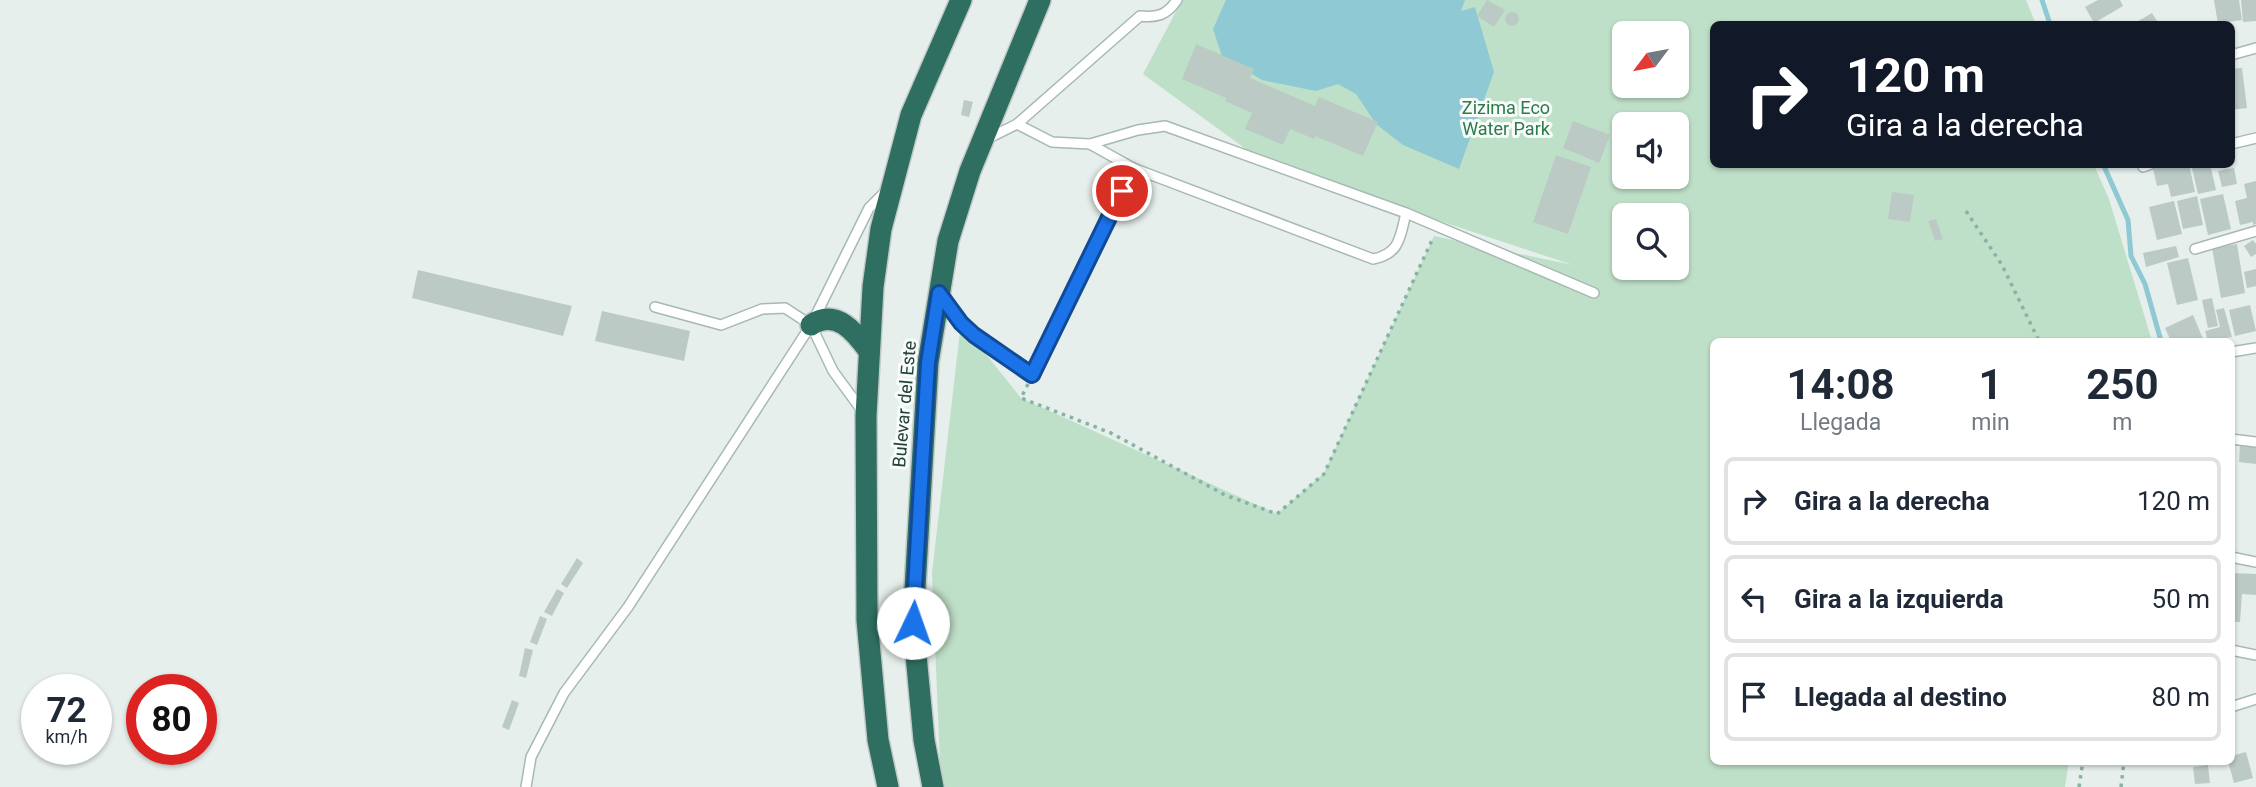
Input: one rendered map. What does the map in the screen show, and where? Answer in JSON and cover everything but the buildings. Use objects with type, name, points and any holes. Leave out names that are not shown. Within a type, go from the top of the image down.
[{"type":"highway","name":"Bulevar del Este","points":[[888,787],[878,740],[867,620],[866,416],[873,286],[881,229],[911,115],[961,0]]},
{"type":"highway","name":"Bulevar del Este","points":[[933,787],[924,740],[913,623],[928,363],[948,241],[981,143],[1040,0]]},
{"type":"highway","points":[[811,325],[827,318],[848,325],[869,351]]},
{"type":"lane","points":[[981,143],[1017,124],[1140,16],[1156,18],[1171,9],[1177,0]]},
{"type":"lane","points":[[2235,54],[2256,48]]},
{"type":"lane","points":[[1017,124],[1052,142],[1090,144],[1138,130],[1165,126],[1406,213],[1594,293]]},
{"type":"lane","points":[[2235,143],[2256,138]]},
{"type":"lane","points":[[1090,144],[1133,168],[1373,259],[1384,257],[1397,247],[1406,213]]},
{"type":"lane","points":[[939,293],[961,323],[974,335],[1032,375],[1133,168]]},
{"type":"lane","points":[[526,787],[531,757],[564,693],[628,607],[811,325],[869,208],[892,186]]},
{"type":"lane","points":[[2195,249],[2256,231]]},
{"type":"lane","points":[[655,307],[722,324],[762,309],[785,309],[811,325],[833,371],[866,416]]},
{"type":"lane","points":[[2235,351],[2256,348]]},
{"type":"lane","points":[[2235,439],[2256,442]]},
{"type":"lane","points":[[2235,558],[2256,562]]},
{"type":"lane","points":[[2235,651],[2256,655]]},
{"type":"lane","points":[[2235,706],[2256,699]]},
{"type":"path","points":[[1966,211],[2002,265],[2038,338]]},
{"type":"path","points":[[1032,375],[1021,398],[1111,433],[1226,495],[1277,514],[1324,474],[1434,236]]},
{"type":"path","points":[[2079,787],[2082,765]]},
{"type":"path","points":[[2121,787],[2124,765]]},
{"type":"green space","name":"Zizima Eco Water Park","points":[[1182,0],[2026,0],[2035,21],[1710,21],[1710,168],[2095,168],[2109,199],[2151,338],[1710,338],[1710,765],[2068,765],[2065,787],[941,787],[932,573],[961,323],[1021,398],[1277,514],[1324,473],[1434,236],[1573,265],[1265,163],[1143,74]]},
{"type":"water","points":[[1226,0],[1465,0],[1461,11],[1475,7],[1494,72],[1459,169],[1403,145],[1376,124],[1356,94],[1338,84],[1316,91],[1262,80],[1222,56],[1213,29]]},
{"type":"waterway","points":[[2042,0],[2049,21]]},
{"type":"waterway","points":[[2105,168],[2128,220],[2131,256],[2145,284],[2160,338]]},
{"type":"route","points":[[913,623],[928,363],[939,293],[961,323],[974,335],[1032,375],[1122,191]]}]
